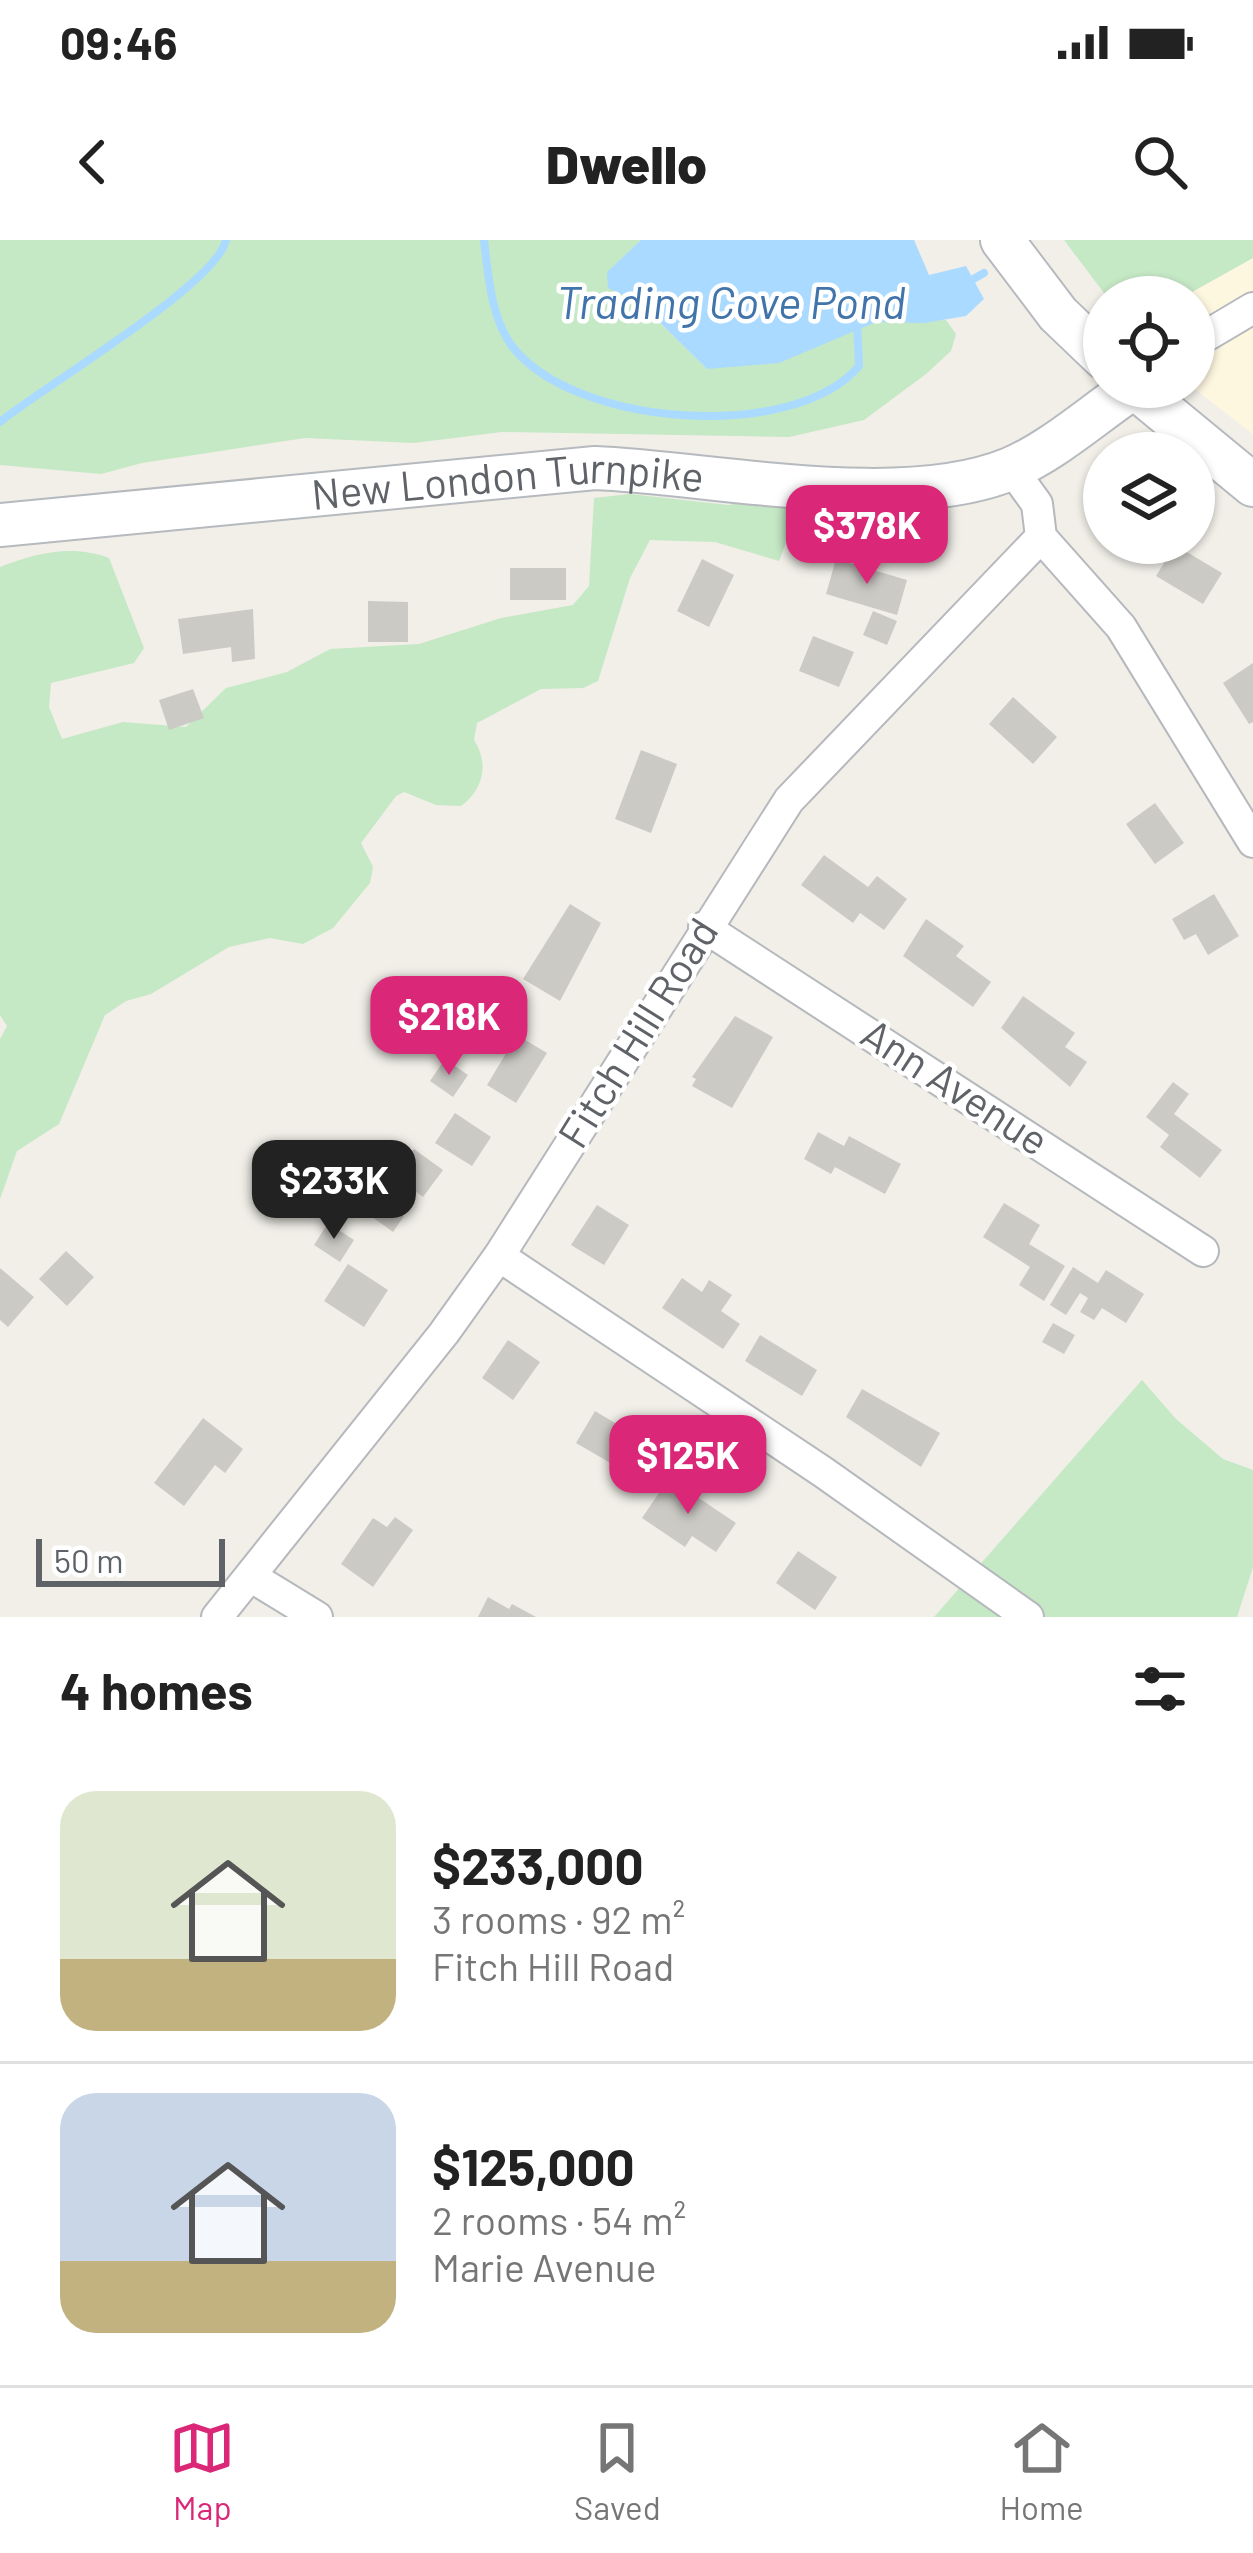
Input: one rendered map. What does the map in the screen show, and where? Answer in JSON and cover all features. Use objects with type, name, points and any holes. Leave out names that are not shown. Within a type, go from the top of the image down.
[{"type":"main road","points":[[1007,249],[1083,334]]},
{"type":"main road","name":"New London Turnpike","points":[[0,524],[595,468],[848,490],[901,489],[1010,468],[1102,408]]},
{"type":"main road","points":[[1160,408],[1253,485]]},
{"type":"street","points":[[1215,331],[1253,308]]},
{"type":"street","points":[[1010,468],[1037,504],[1041,537],[1120,627],[1253,842]]},
{"type":"street","name":"Fitch Hill Road","points":[[218,1617],[444,1333],[499,1256],[789,800],[822,760],[1041,537]]},
{"type":"street","name":"Ann Avenue","points":[[704,927],[1204,1251]]},
{"type":"street","points":[[499,1256],[823,1472],[1028,1617]]},
{"type":"street","points":[[250,1576],[317,1617]]},
{"type":"shaded area","points":[[1253,258],[1253,434],[1215,405],[1215,279]]},
{"type":"green space","points":[[0,240],[641,240],[608,272],[707,369],[876,322],[946,320],[956,334],[951,351],[864,420],[789,437],[502,432],[414,443],[305,438],[142,463],[101,474],[0,465]]},
{"type":"green space","points":[[1064,240],[1253,240],[1253,258],[1215,279],[1091,276]]},
{"type":"green space","points":[[630,494],[728,505],[772,498],[787,507],[794,522],[779,561],[715,542],[650,540],[630,578],[598,681],[583,688],[541,689],[477,723],[474,740],[482,758],[482,775],[475,792],[461,806],[436,805],[404,792],[396,796],[361,843],[373,867],[370,883],[333,928],[303,944],[270,938],[229,947],[151,994],[126,1001],[105,1015],[59,1124],[17,1151],[0,1199],[0,1039],[7,1026],[0,1015],[0,567],[54,552],[109,558],[144,648],[134,663],[51,683],[49,707],[62,739],[123,722],[186,727],[226,688],[287,672],[330,649],[419,644],[501,618],[573,605],[589,586],[594,498]]},
{"type":"green space","points":[[1142,1380],[1176,1419],[1223,1459],[1253,1470],[1253,1567],[1237,1617],[934,1617]]},
{"type":"water","name":"Trading Cove Pond","points":[[641,240],[914,240],[929,275],[966,266],[984,299],[966,316],[924,323],[876,322],[779,363],[707,369],[640,303],[608,288],[607,272]]},
{"type":"building","points":[[702,559],[734,575],[709,627],[677,611]]},
{"type":"building","points":[[836,559],[907,580],[897,615],[826,594]]},
{"type":"building","points":[[1163,564],[1207,564],[1222,573],[1203,604],[1156,576]]},
{"type":"building","points":[[510,568],[566,568],[566,600],[510,600]]},
{"type":"building","points":[[368,601],[408,602],[408,642],[368,642]]},
{"type":"building","points":[[253,609],[255,659],[232,662],[231,647],[183,654],[178,619]]},
{"type":"building","points":[[873,611],[897,621],[887,645],[863,635]]},
{"type":"building","points":[[813,636],[854,652],[839,687],[799,671]]},
{"type":"building","points":[[1253,663],[1253,722],[1249,724],[1223,683]]},
{"type":"building","points":[[193,689],[204,718],[169,730],[159,700]]},
{"type":"building","points":[[1013,697],[1057,737],[1033,764],[989,724]]},
{"type":"building","points":[[641,750],[677,764],[651,833],[615,819]]},
{"type":"building","points":[[1155,803],[1184,843],[1155,864],[1126,824]]},
{"type":"building","points":[[824,855],[868,887],[877,876],[907,899],[884,930],[860,913],[853,923],[801,885]]},
{"type":"building","points":[[1214,894],[1239,936],[1208,955],[1196,934],[1184,940],[1172,919]]},
{"type":"building","points":[[570,904],[601,923],[560,1001],[523,979]]},
{"type":"building","points":[[926,919],[964,946],[956,956],[991,982],[973,1007],[903,956]]},
{"type":"building","points":[[1023,996],[1075,1033],[1065,1047],[1087,1062],[1070,1087],[1001,1028]]},
{"type":"building","points":[[735,1016],[773,1037],[732,1108],[692,1086],[696,1079],[692,1077]]},
{"type":"building","points":[[517,1035],[547,1053],[516,1103],[487,1085]]},
{"type":"building","points":[[445,1059],[468,1075],[453,1097],[430,1081]]},
{"type":"building","points":[[1173,1082],[1189,1094],[1174,1114],[1222,1150],[1200,1178],[1160,1147],[1169,1135],[1146,1117]]},
{"type":"building","points":[[455,1113],[491,1137],[472,1166],[435,1143]]},
{"type":"building","points":[[818,1132],[844,1146],[849,1136],[901,1164],[885,1194],[835,1167],[831,1174],[804,1159]]},
{"type":"building","points":[[414,1149],[443,1170],[423,1197],[394,1175]]},
{"type":"building","points":[[379,1198],[404,1216],[393,1232],[368,1214]]},
{"type":"building","points":[[1004,1203],[1040,1225],[1029,1244],[1065,1266],[1044,1301],[1019,1285],[1030,1267],[983,1237]]},
{"type":"building","points":[[597,1205],[629,1225],[604,1265],[571,1245]]},
{"type":"building","points":[[328,1223],[354,1240],[340,1262],[314,1245]]},
{"type":"building","points":[[66,1251],[94,1277],[67,1306],[39,1279]]},
{"type":"building","points":[[348,1264],[388,1290],[364,1327],[324,1301]]},
{"type":"building","points":[[1073,1267],[1098,1283],[1106,1270],[1144,1294],[1126,1323],[1102,1308],[1094,1320],[1080,1312],[1088,1298],[1080,1293],[1066,1315],[1050,1305]]},
{"type":"building","points":[[0,1268],[34,1297],[8,1327],[0,1320]]},
{"type":"building","points":[[682,1278],[702,1292],[709,1280],[732,1295],[721,1311],[740,1324],[723,1349],[662,1308]]},
{"type":"building","points":[[1053,1323],[1075,1335],[1064,1354],[1042,1342]]},
{"type":"building","points":[[760,1335],[817,1370],[802,1396],[745,1361]]},
{"type":"building","points":[[508,1340],[540,1362],[513,1400],[482,1378]]},
{"type":"building","points":[[862,1389],[940,1433],[921,1467],[846,1417]]},
{"type":"building","points":[[595,1411],[625,1429],[630,1421],[650,1432],[626,1472],[576,1443]]},
{"type":"building","points":[[203,1418],[243,1449],[225,1473],[215,1465],[184,1506],[154,1483]]},
{"type":"building","points":[[669,1478],[736,1523],[716,1552],[692,1536],[685,1547],[642,1518]]},
{"type":"building","points":[[395,1517],[413,1530],[373,1587],[341,1564],[373,1518],[387,1527]]},
{"type":"building","points":[[798,1551],[837,1577],[815,1610],[776,1583]]},
{"type":"building","points":[[488,1597],[509,1609],[512,1604],[536,1617],[478,1617]]},
{"type":"waterway","points":[[0,422],[162,308],[215,259],[226,240]]},
{"type":"waterway","points":[[484,240],[495,309],[512,346],[542,373],[583,394],[631,408],[737,415],[786,407],[828,391],[859,366],[857,322]]},
{"type":"waterway","points":[[968,282],[984,273]]}]
